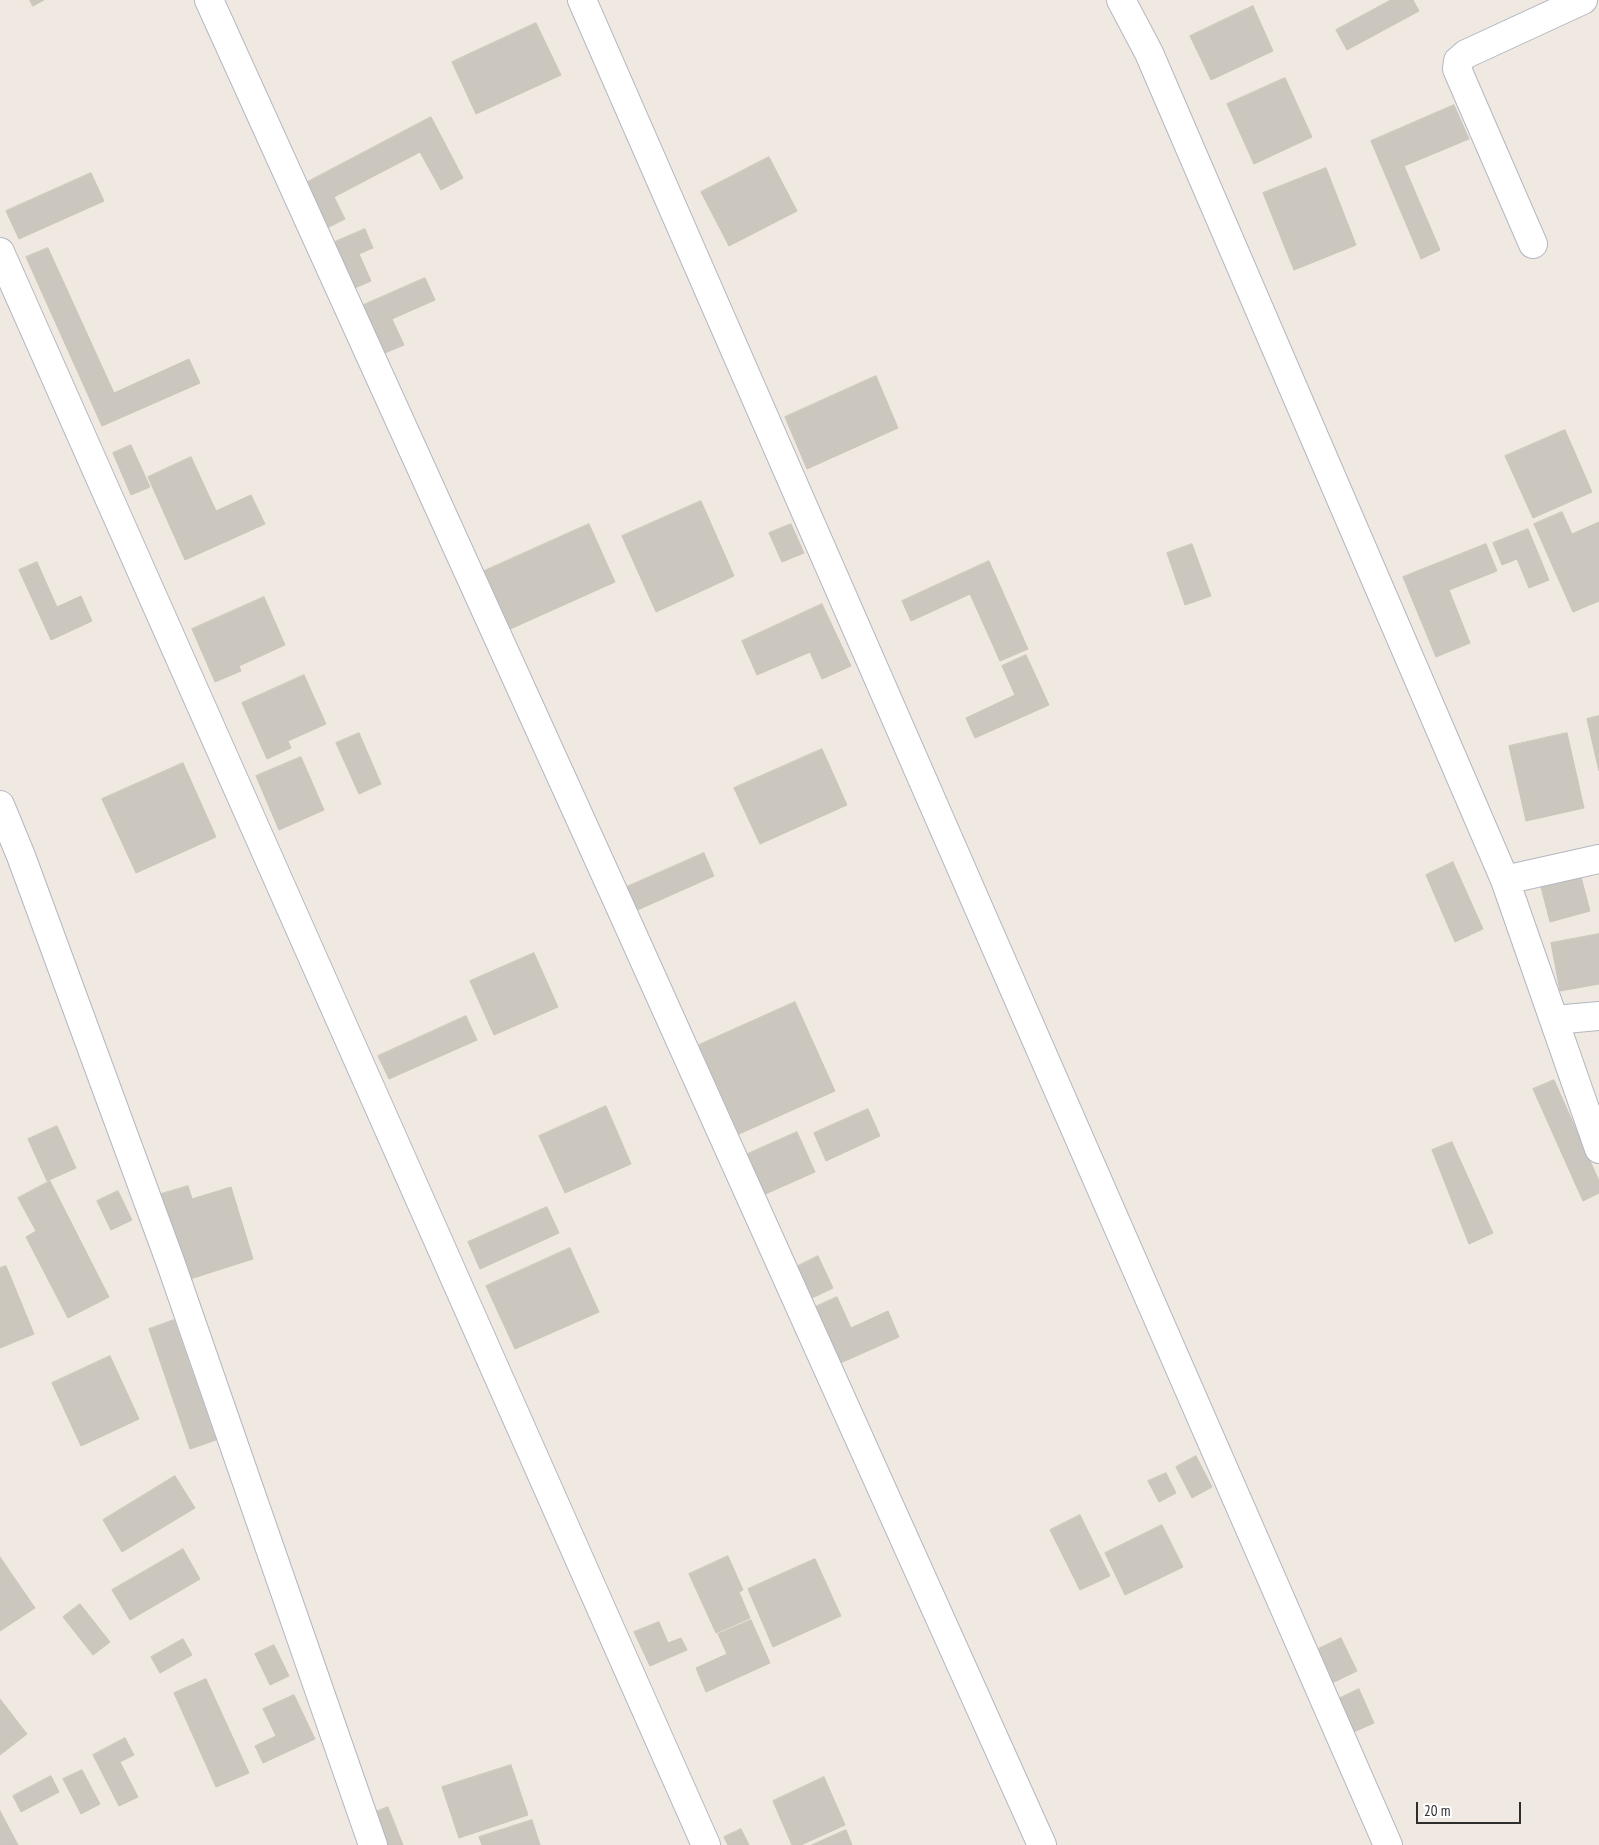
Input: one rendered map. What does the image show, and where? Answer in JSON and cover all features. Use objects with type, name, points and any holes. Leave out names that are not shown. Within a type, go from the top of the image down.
[{"type":"street","points":[[209,0],[618,902],[1042,1845]]},
{"type":"street","points":[[582,0],[1388,1845]]},
{"type":"street","points":[[1121,0],[1149,53],[1505,880],[1599,1149]]},
{"type":"street","points":[[1533,244],[1457,69],[1458,61],[1466,54],[1583,0]]},
{"type":"street","points":[[0,252],[706,1845]]},
{"type":"street","points":[[0,805],[170,1261],[373,1845]]},
{"type":"street","points":[[1505,880],[1599,859]]},
{"type":"street","points":[[1554,1020],[1599,1016]]},
{"type":"building","points":[[30,0],[44,0],[33,6]]},
{"type":"building","points":[[1391,0],[1413,0],[1419,11],[1347,50],[1336,30]]},
{"type":"building","points":[[1253,6],[1273,51],[1211,80],[1190,36]]},
{"type":"building","points":[[536,23],[561,75],[476,114],[452,62]]},
{"type":"building","points":[[1285,78],[1312,137],[1254,164],[1227,104]]},
{"type":"building","points":[[1454,105],[1469,139],[1404,166],[1440,250],[1421,259],[1371,141]]},
{"type":"building","points":[[431,117],[463,178],[441,190],[420,152],[334,197],[345,219],[323,230],[300,186]]},
{"type":"building","points":[[769,157],[797,211],[729,246],[701,192]]},
{"type":"building","points":[[1326,168],[1356,245],[1294,270],[1263,193]]},
{"type":"building","points":[[91,173],[104,201],[19,239],[6,211]]},
{"type":"building","points":[[365,229],[373,248],[359,254],[371,281],[350,290],[330,244]]},
{"type":"building","points":[[48,248],[114,393],[189,359],[200,383],[102,426],[26,257]]},
{"type":"building","points":[[425,278],[435,300],[392,319],[404,345],[380,355],[359,307]]},
{"type":"building","points":[[876,376],[898,428],[807,469],[785,417]]},
{"type":"building","points":[[1565,430],[1592,492],[1533,518],[1505,456]]},
{"type":"building","points":[[131,445],[150,487],[131,495],[113,453]]},
{"type":"building","points":[[191,457],[216,511],[251,495],[265,524],[185,560],[148,477]]},
{"type":"building","points":[[701,501],[734,576],[656,612],[622,536]]},
{"type":"building","points":[[1562,512],[1572,534],[1599,522],[1599,601],[1573,612],[1534,524]]},
{"type":"building","points":[[589,524],[615,582],[508,630],[482,572]]},
{"type":"building","points":[[791,524],[804,553],[782,562],[769,533]]},
{"type":"building","points":[[1528,529],[1549,580],[1529,588],[1517,559],[1502,565],[1493,543]]},
{"type":"building","points":[[1192,544],[1211,596],[1185,605],[1167,553]]},
{"type":"building","points":[[1486,544],[1497,571],[1449,590],[1470,643],[1436,657],[1403,577]]},
{"type":"building","points":[[989,561],[1028,649],[1000,661],[970,594],[911,621],[902,601]]},
{"type":"building","points":[[37,562],[57,607],[81,596],[92,621],[51,640],[19,570]]},
{"type":"building","points":[[264,597],[285,645],[239,666],[241,671],[215,682],[192,629]]},
{"type":"building","points":[[822,604],[851,666],[822,679],[810,652],[757,675],[742,641]]},
{"type":"building","points":[[1026,655],[1049,705],[975,738],[966,718],[1015,695],[1002,666]]},
{"type":"building","points":[[304,675],[326,724],[288,741],[291,748],[267,759],[242,703]]},
{"type":"building","points":[[1599,716],[1599,771],[1587,719]]},
{"type":"building","points":[[359,733],[381,784],[359,794],[336,743]]},
{"type":"building","points":[[1567,733],[1584,808],[1526,821],[1509,746]]},
{"type":"building","points":[[822,749],[847,805],[760,844],[734,788]]},
{"type":"building","points":[[301,757],[324,810],[279,830],[256,776]]},
{"type":"building","points":[[183,763],[216,837],[136,873],[102,799]]},
{"type":"building","points":[[704,853],[714,876],[633,912],[622,889]]},
{"type":"building","points":[[1453,862],[1483,929],[1455,942],[1426,875]]},
{"type":"building","points":[[1581,877],[1590,911],[1550,922],[1541,887]]},
{"type":"building","points":[[1599,934],[1599,984],[1560,991],[1551,943]]},
{"type":"building","points":[[534,953],[558,1007],[494,1035],[470,981]]},
{"type":"building","points":[[795,1002],[835,1091],[739,1134],[699,1045]]},
{"type":"building","points":[[466,1016],[477,1040],[389,1079],[378,1056]]},
{"type":"building","points":[[1554,1080],[1599,1181],[1599,1193],[1583,1201],[1533,1089]]},
{"type":"building","points":[[606,1106],[631,1164],[565,1193],[539,1136]]},
{"type":"building","points":[[868,1109],[880,1136],[826,1161],[814,1133]]},
{"type":"building","points":[[57,1126],[76,1168],[47,1181],[28,1139]]},
{"type":"building","points":[[797,1132],[815,1172],[761,1196],[743,1156]]},
{"type":"building","points":[[1452,1142],[1493,1233],[1469,1244],[1432,1150]]},
{"type":"building","points":[[50,1181],[109,1297],[68,1318],[26,1237],[36,1231],[18,1198]]},
{"type":"building","points":[[188,1186],[192,1199],[231,1187],[253,1259],[184,1281],[158,1195]]},
{"type":"building","points":[[118,1191],[132,1220],[111,1230],[97,1201]]},
{"type":"building","points":[[547,1207],[559,1233],[480,1269],[468,1242]]},
{"type":"building","points":[[570,1248],[599,1312],[515,1349],[486,1286]]},
{"type":"building","points":[[818,1256],[833,1288],[808,1300],[794,1268]]},
{"type":"building","points":[[6,1266],[34,1334],[0,1348],[0,1268]]},
{"type":"building","points":[[837,1297],[851,1328],[888,1311],[899,1337],[836,1365],[811,1309]]},
{"type":"building","points":[[174,1320],[216,1440],[190,1449],[149,1329]]},
{"type":"building","points":[[110,1356],[139,1419],[81,1446],[52,1383]]},
{"type":"building","points":[[1196,1456],[1212,1487],[1192,1498],[1176,1467]]},
{"type":"building","points":[[1166,1473],[1176,1493],[1159,1502],[1148,1481]]},
{"type":"building","points":[[175,1476],[195,1508],[122,1552],[103,1520]]},
{"type":"building","points":[[1080,1515],[1110,1576],[1080,1590],[1050,1530]]},
{"type":"building","points":[[1162,1525],[1183,1567],[1125,1595],[1105,1553]]},
{"type":"building","points":[[183,1549],[200,1579],[130,1620],[112,1590]]},
{"type":"building","points":[[728,1556],[743,1590],[739,1592],[750,1618],[716,1633],[689,1574]]},
{"type":"building","points":[[0,1557],[35,1608],[0,1631]]},
{"type":"building","points":[[815,1559],[841,1616],[773,1647],[748,1589]]},
{"type":"building","points":[[80,1604],[110,1642],[93,1655],[63,1617]]},
{"type":"building","points":[[751,1620],[770,1663],[706,1692],[696,1668],[727,1654],[718,1634]]},
{"type":"building","points":[[659,1622],[668,1643],[681,1638],[687,1650],[650,1666],[634,1632]]},
{"type":"building","points":[[1341,1638],[1357,1671],[1328,1685],[1312,1652]]},
{"type":"building","points":[[183,1639],[192,1655],[160,1673],[151,1657]]},
{"type":"building","points":[[274,1645],[289,1676],[270,1685],[255,1654]]},
{"type":"building","points":[[206,1679],[249,1773],[216,1787],[174,1693]]},
{"type":"building","points":[[1359,1689],[1374,1723],[1349,1734],[1334,1701]]},
{"type":"building","points":[[294,1695],[315,1739],[263,1763],[255,1746],[276,1736],[263,1709]]},
{"type":"building","points":[[0,1699],[27,1734],[0,1755]]},
{"type":"building","points":[[125,1738],[134,1755],[120,1762],[138,1797],[119,1806],[93,1755]]},
{"type":"building","points":[[511,1765],[528,1815],[459,1838],[442,1787]]},
{"type":"building","points":[[82,1770],[100,1804],[81,1814],[63,1779]]},
{"type":"building","points":[[51,1776],[59,1792],[21,1812],[13,1796]]},
{"type":"building","points":[[824,1777],[845,1825],[801,1845],[792,1845],[773,1801]]},
{"type":"building","points":[[388,1807],[403,1845],[379,1845],[368,1815]]},
{"type":"building","points":[[0,1811],[18,1845],[0,1845]]},
{"type":"building","points":[[532,1820],[540,1845],[482,1845],[479,1837]]},
{"type":"building","points":[[741,1829],[749,1845],[728,1845],[724,1837]]},
{"type":"building","points":[[846,1830],[852,1845],[812,1845]]}]
